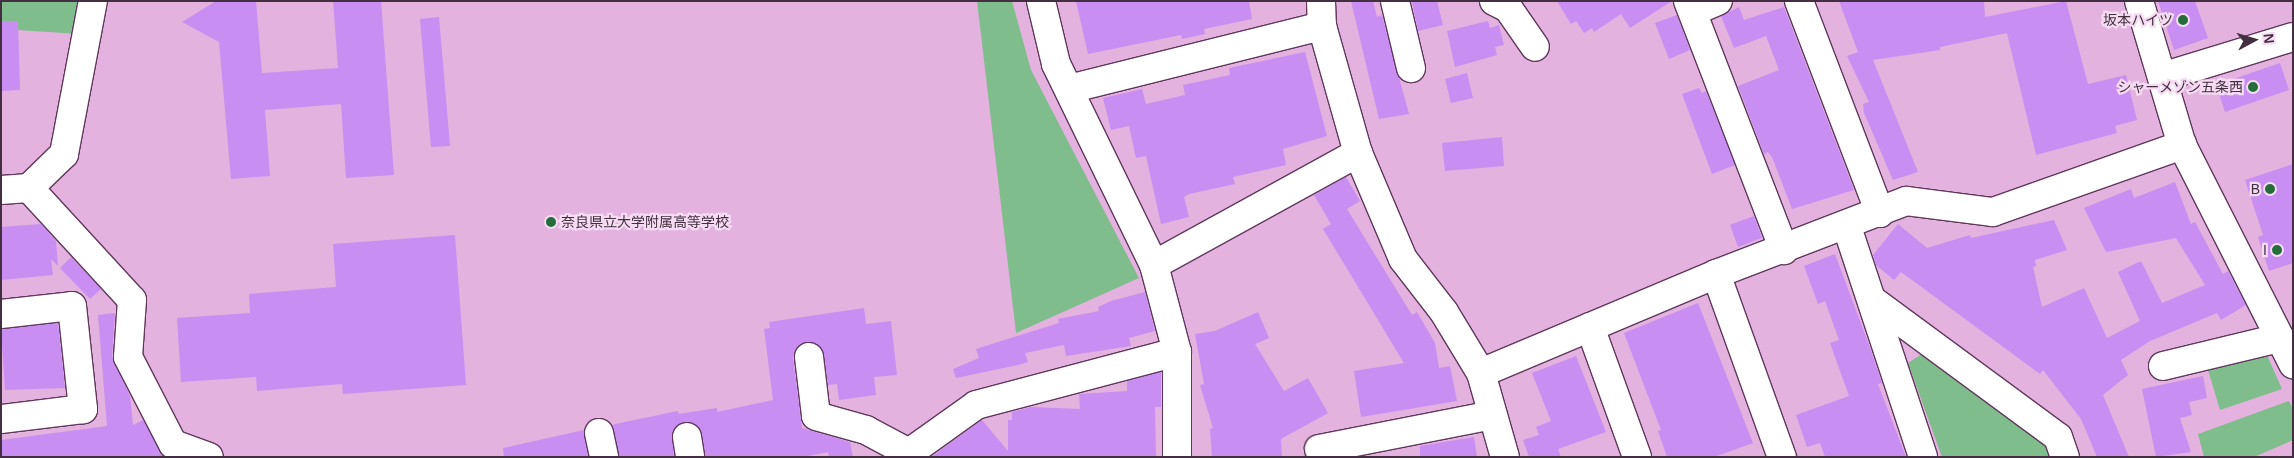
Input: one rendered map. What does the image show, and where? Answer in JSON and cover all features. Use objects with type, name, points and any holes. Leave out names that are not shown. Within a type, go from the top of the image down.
[{"type":"street","points":[[1,190],[29,188],[64,154],[93,1]]},
{"type":"street","points":[[1041,1],[1056,64],[1154,265],[1177,352],[1177,457]]},
{"type":"street","points":[[1395,1],[1411,68]]},
{"type":"street","points":[[1494,1],[1508,8],[1534,48]]},
{"type":"street","points":[[1799,1],[1880,213]]},
{"type":"street","points":[[2139,1],[2182,145],[2293,364]]},
{"type":"street","points":[[1700,5],[1784,250]]},
{"type":"street","points":[[1069,89],[1321,14],[1358,153],[1403,259],[1444,312],[1481,373],[1505,457]]},
{"type":"street","points":[[2162,77],[2293,37]]},
{"type":"street","points":[[1481,373],[1716,274],[1847,227],[1906,201],[1993,212],[2182,145]]},
{"type":"street","points":[[1154,265],[1358,153]]},
{"type":"street","points":[[29,188],[132,300],[128,357],[173,444],[209,457]]},
{"type":"street","points":[[1847,227],[1923,457]]},
{"type":"street","points":[[1716,274],[1782,457]]},
{"type":"street","points":[[1872,300],[2058,437],[2065,457]]},
{"type":"street","points":[[1,314],[72,306],[83,409],[1,419]]},
{"type":"street","points":[[1590,327],[1637,457]]},
{"type":"street","points":[[2163,366],[2280,338]]},
{"type":"street","points":[[809,357],[816,416],[866,430],[910,456],[976,405],[1177,352]]},
{"type":"street","points":[[1320,449],[1492,415]]},
{"type":"green space","points":[[1,1],[86,1],[80,34],[1,29]]},
{"type":"green space","points":[[977,1],[1012,1],[1031,70],[1139,278],[1016,333]]},
{"type":"green space","points":[[1925,352],[2049,445],[2052,457],[1942,457],[1908,363]]},
{"type":"green space","points":[[2267,355],[2282,389],[2220,410],[2208,370]]},
{"type":"green space","points":[[2289,401],[2293,409],[2293,440],[2254,457],[2204,457],[2198,434]]},
{"type":"building","points":[[216,1],[256,1],[262,73],[338,68],[333,1],[381,1],[394,175],[346,178],[341,104],[265,110],[270,176],[231,179],[219,42],[182,22]]},
{"type":"building","points":[[1076,1],[1249,1],[1252,19],[1204,29],[1205,34],[1182,39],[1181,35],[1088,54]]},
{"type":"building","points":[[1351,1],[1373,1],[1377,17],[1382,15],[1409,114],[1379,119]]},
{"type":"building","points":[[1412,1],[1437,1],[1443,25],[1418,31]]},
{"type":"building","points":[[1557,1],[1672,1],[1630,28],[1621,14],[1594,32],[1592,28],[1584,33],[1576,21],[1571,24]]},
{"type":"building","points":[[1839,1],[1984,1],[1985,17],[2066,1],[2088,84],[2126,75],[2137,120],[2115,126],[2117,133],[2036,155],[2007,33],[1940,47],[1940,50],[1873,60],[1918,172],[1893,180],[1864,113],[1863,104],[1869,102],[1847,56],[1858,52]]},
{"type":"building","name":"坂本ハイツ","points":[[2158,1],[2195,1],[2208,38],[2174,50]]},
{"type":"building","points":[[1739,7],[1744,20],[1784,7],[1854,190],[1792,209],[1772,157],[1768,152],[1764,154],[1738,86],[1779,70],[1766,36],[1734,48],[1721,16]]},
{"type":"building","points":[[1677,15],[1690,50],[1669,59],[1655,23]]},
{"type":"building","points":[[439,17],[450,146],[431,147],[420,19]]},
{"type":"building","points":[[1,21],[18,21],[20,90],[1,91]]},
{"type":"building","points":[[1488,21],[1490,28],[1499,25],[1504,45],[1495,47],[1497,55],[1455,67],[1447,31]]},
{"type":"building","points":[[1305,52],[1327,136],[1283,149],[1286,165],[1233,177],[1235,184],[1189,194],[1184,197],[1189,217],[1161,224],[1146,156],[1136,158],[1129,126],[1111,130],[1103,98],[1142,89],[1146,104],[1185,95],[1183,85],[1230,75],[1229,68]]},
{"type":"building","name":"シャーメゾン五条西","points":[[2280,63],[2289,90],[2225,112],[2216,85]]},
{"type":"building","points":[[1467,73],[1473,98],[1451,103],[1445,79]]},
{"type":"building","points":[[1699,88],[1702,93],[1706,91],[1735,165],[1712,174],[1682,94]]},
{"type":"building","points":[[1502,137],[1504,166],[1445,171],[1442,143]]},
{"type":"building","points":[[2293,164],[2293,263],[2269,271],[2258,237],[2263,235],[2245,180]]},
{"type":"building","points":[[1346,177],[1360,201],[1347,209],[1412,315],[1417,312],[1435,343],[1439,368],[1450,366],[1457,401],[1361,417],[1354,371],[1404,363],[1323,229],[1331,224],[1314,195]]},
{"type":"building","points":[[2175,182],[2191,224],[2195,222],[2223,274],[2228,271],[2246,305],[2221,320],[2217,313],[2150,341],[2121,360],[2128,375],[2103,395],[2129,457],[2097,457],[2081,419],[2043,370],[2040,374],[1901,272],[1894,280],[1876,265],[1873,255],[1898,224],[1927,248],[1970,235],[1971,238],[2054,220],[2067,250],[2035,260],[2036,266],[2033,267],[2042,307],[2084,288],[2107,338],[2140,321],[2118,272],[2141,261],[2162,303],[2205,285],[2176,238],[2106,252],[2084,208],[2131,189],[2134,198]]},
{"type":"building","points":[[1754,216],[1762,238],[1738,247],[1730,225]]},
{"type":"building","points":[[41,224],[56,241],[58,266],[51,259],[53,275],[1,280],[1,227]]},
{"type":"building","points":[[455,235],[466,385],[343,394],[342,384],[257,391],[256,377],[181,382],[177,318],[250,313],[249,294],[336,287],[333,244]]},
{"type":"building","points":[[1835,254],[1882,383],[1878,384],[1906,457],[1825,457],[1820,443],[1807,447],[1796,415],[1849,396],[1830,343],[1839,340],[1825,301],[1818,304],[1804,266]]},
{"type":"building","points":[[71,257],[101,289],[90,299],[60,268]]},
{"type":"building","points":[[1145,292],[1155,331],[1129,338],[1131,346],[1066,356],[1064,345],[1025,353],[1028,362],[956,378],[953,369],[979,358],[976,349],[1059,323],[1058,319],[1099,311],[1098,307],[1111,301]]},
{"type":"building","points":[[1698,303],[1753,443],[1714,457],[1667,457],[1658,431],[1661,430],[1624,333]]},
{"type":"building","points":[[864,308],[866,324],[891,321],[897,375],[874,377],[876,395],[839,400],[837,384],[828,385],[824,355],[816,343],[800,344],[793,358],[802,428],[850,442],[853,457],[829,457],[828,452],[803,457],[705,457],[699,428],[685,422],[672,432],[674,457],[619,457],[612,426],[615,424],[678,411],[679,414],[717,408],[717,412],[773,400],[764,329],[770,328],[769,322]]},
{"type":"building","points":[[1258,312],[1269,338],[1255,344],[1284,391],[1308,378],[1328,413],[1281,439],[1282,457],[1212,457],[1210,429],[1213,428],[1200,385],[1204,384],[1195,334],[1215,331]]},
{"type":"building","points":[[115,313],[112,356],[130,396],[133,425],[143,420],[165,457],[1,457],[1,440],[107,426],[98,315]]},
{"type":"building","points":[[58,323],[65,388],[5,390],[1,329]]},
{"type":"building","points":[[1576,356],[1606,432],[1558,449],[1561,457],[1529,457],[1523,440],[1539,435],[1536,427],[1551,421],[1532,373]]},
{"type":"building","points":[[1161,372],[1161,407],[1155,407],[1156,457],[931,457],[982,420],[1008,451],[1008,420],[1012,420],[1012,412],[1031,407],[1080,409],[1079,394],[1127,391],[1127,381]]},
{"type":"building","points":[[2203,376],[2207,398],[2189,402],[2192,415],[2180,418],[2191,452],[2156,457],[2142,389]]},
{"type":"building","points":[[584,430],[588,457],[504,457],[503,448]]},
{"type":"building","points":[[1474,437],[1477,457],[1420,457],[1420,446]]},
{"type":"place","name":"坂本ハイツ","points":[[2183,20]]},
{"type":"place","name":"シャーメゾン五条西","points":[[2253,87]]},
{"type":"place","name":"B","points":[[2270,189]]},
{"type":"place","name":"奈良県立大学附属高等学校","points":[[551,222]]},
{"type":"place","name":"I","points":[[2277,250]]}]
